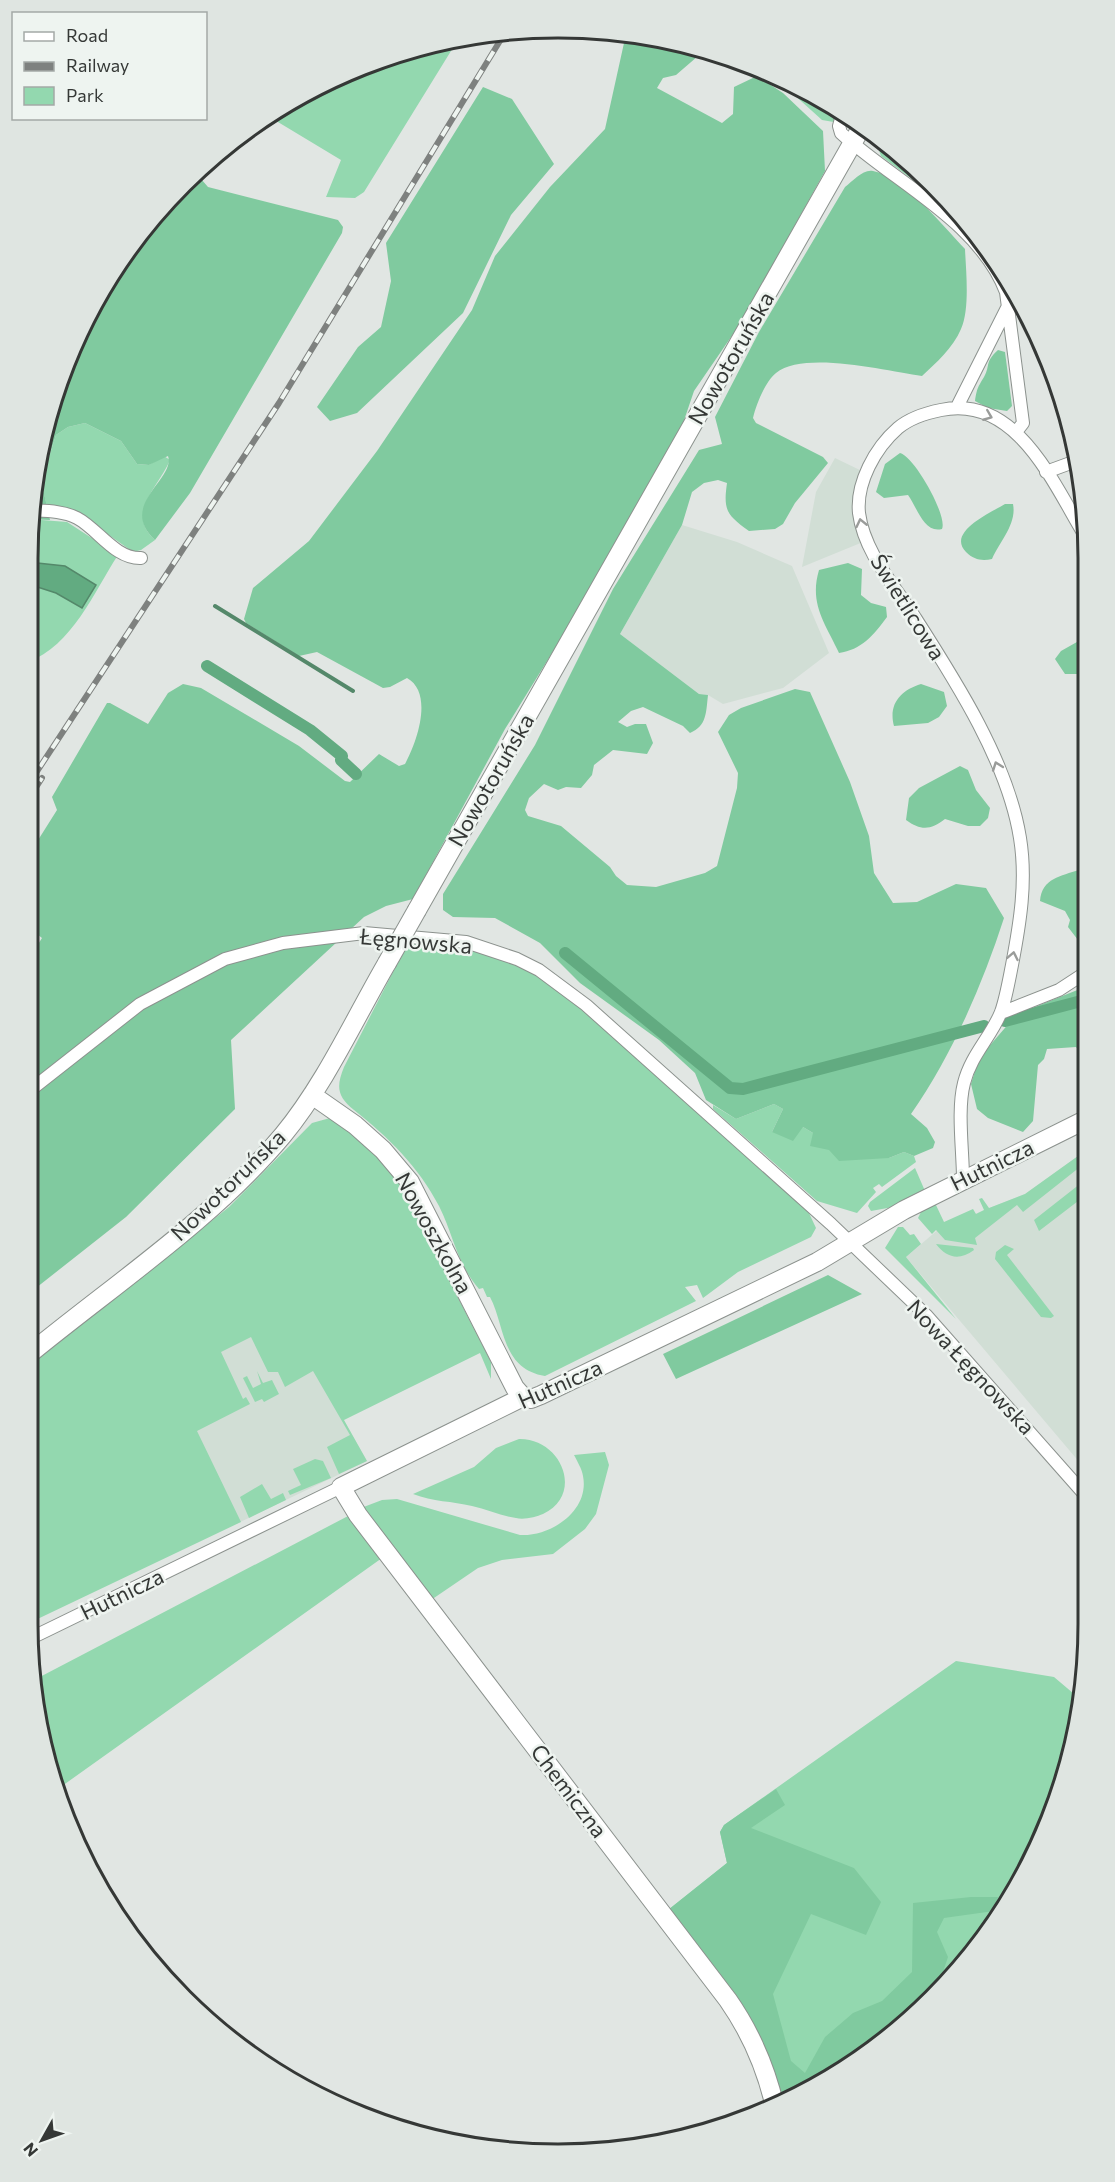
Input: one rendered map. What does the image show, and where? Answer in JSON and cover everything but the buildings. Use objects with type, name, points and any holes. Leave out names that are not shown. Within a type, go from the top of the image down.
[{"type":"street","points":[[840,121],[841,133],[856,135],[896,174],[955,223]]},
{"type":"street","name":"Nowotoruńska","points":[[38,1347],[228,1191],[283,1136],[312,1095],[856,135]]},
{"type":"street","points":[[1006,295],[1023,423],[1017,432]]},
{"type":"street","points":[[1007,308],[957,407],[998,420],[1017,432],[1046,472],[1076,521]]},
{"type":"street","name":"Świetlicowa","points":[[957,407],[916,417],[896,430],[864,477],[859,499],[859,512],[864,533],[873,553],[970,709],[994,758],[1020,837],[1023,901],[1001,1013],[981,1043],[963,1086],[963,1179]]},
{"type":"street","points":[[1046,472],[1069,464]]},
{"type":"street","points":[[40,511],[57,512],[78,518],[123,554],[141,558]]},
{"type":"street","name":"Łęgnowska","points":[[38,1084],[140,1004],[225,959],[283,943],[364,933],[466,942],[517,959],[571,993],[777,1175],[850,1243]]},
{"type":"street","points":[[1001,1013],[1059,990],[1078,978]]},
{"type":"street","name":"Nowoszkolna","points":[[312,1095],[355,1125],[383,1150],[410,1182],[515,1388],[523,1397]]},
{"type":"street","name":"Hutnicza","points":[[38,1634],[523,1397],[531,1399],[547,1392],[817,1262],[904,1210],[1078,1123]]},
{"type":"street","name":"Nowa Łęgnowska","points":[[850,1243],[926,1315],[1078,1487]]},
{"type":"street","name":"Chemiczna","points":[[341,1487],[358,1515],[735,2009],[761,2061],[772,2098]]},
{"type":"shaded area","points":[[624,43],[659,47],[697,57],[676,75],[663,78],[657,88],[722,123],[733,114],[734,87],[755,77],[764,81],[783,93],[823,131],[825,171],[742,321],[694,391],[678,438],[586,598],[505,729],[413,899],[386,906],[364,917],[231,1040],[235,1109],[126,1217],[38,1286],[38,944],[42,938],[38,935],[38,840],[57,810],[52,797],[107,703],[148,724],[168,693],[183,684],[201,688],[299,746],[345,781],[350,782],[379,754],[399,766],[405,764],[421,718],[420,695],[415,685],[407,678],[383,688],[317,652],[299,656],[246,623],[244,619],[253,588],[309,541],[377,451],[472,310],[495,256],[550,187],[605,129]]},
{"type":"shaded area","points":[[483,87],[512,99],[554,164],[511,215],[463,313],[357,413],[330,421],[317,407],[358,347],[381,327],[391,281],[386,243]]},
{"type":"shaded area","points":[[869,171],[885,175],[910,192],[965,249],[966,311],[958,336],[944,355],[922,376],[846,364],[806,363],[789,366],[772,377],[756,407],[753,418],[756,423],[823,457],[828,463],[795,503],[783,524],[775,529],[749,531],[736,521],[726,506],[727,483],[718,480],[704,483],[692,492],[682,525],[620,634],[699,694],[708,695],[703,722],[690,733],[683,726],[643,707],[631,711],[618,722],[627,727],[646,724],[653,743],[647,754],[613,750],[594,765],[592,775],[581,788],[566,787],[558,790],[544,784],[529,798],[525,810],[528,816],[561,826],[610,867],[616,876],[627,885],[656,887],[705,873],[717,866],[737,788],[738,773],[718,732],[729,715],[741,708],[795,689],[810,692],[850,782],[869,836],[874,873],[893,903],[917,902],[956,884],[986,888],[1004,918],[965,1019],[940,1068],[911,1114],[927,1128],[935,1142],[933,1148],[914,1156],[904,1152],[889,1158],[839,1161],[829,1150],[810,1146],[813,1133],[803,1127],[793,1141],[772,1132],[783,1109],[774,1104],[736,1119],[706,1100],[695,1073],[659,1040],[580,983],[540,943],[495,918],[453,917],[443,910],[443,894],[535,745],[613,589],[699,450],[722,444],[715,417],[759,332],[845,187],[858,176]]},
{"type":"shaded area","points":[[201,179],[208,187],[338,220],[343,227],[342,233],[190,493],[155,540],[145,527],[142,515],[150,494],[168,465],[168,456],[149,465],[137,464],[121,441],[85,423],[68,427],[56,435],[45,467],[65,390],[91,328],[107,297],[145,241]]},
{"type":"shaded area","points":[[998,350],[1005,352],[1012,406],[1007,411],[988,408],[975,401],[989,361]]},
{"type":"shaded area","points":[[900,453],[913,464],[928,487],[940,512],[942,529],[926,524],[908,495],[884,498],[876,492],[885,464]]},
{"type":"shaded area","points":[[835,458],[866,473],[863,542],[802,567],[816,492]]},
{"type":"shaded area","points":[[42,487],[50,520],[39,519]]},
{"type":"shaded area","points":[[1005,504],[1013,504],[1013,518],[992,559],[981,560],[972,557],[961,545],[966,530],[982,517]]},
{"type":"shaded area","points":[[682,525],[737,542],[792,566],[829,653],[783,688],[723,704],[708,695],[699,694],[620,634]]},
{"type":"shaded area","points":[[38,563],[65,566],[96,585],[82,608],[56,593],[38,587]]},
{"type":"shaded area","points":[[848,563],[862,569],[861,595],[871,603],[886,607],[887,617],[866,641],[854,649],[839,653],[820,613],[816,582],[819,570]]},
{"type":"shaded area","points":[[1078,641],[1078,674],[1065,674],[1055,659],[1061,651]]},
{"type":"shaded area","points":[[921,684],[944,692],[947,706],[939,717],[928,723],[894,726],[893,711],[898,699],[908,690]]},
{"type":"shaded area","points":[[960,766],[968,770],[976,790],[990,808],[988,818],[980,826],[968,826],[945,819],[926,828],[916,826],[906,820],[909,798],[919,788]]},
{"type":"shaded area","points":[[1078,870],[1078,940],[1068,927],[1070,920],[1065,911],[1040,901],[1044,887],[1059,876]]},
{"type":"shaded area","points":[[1078,990],[1078,1049],[1076,1047],[1047,1049],[1044,1059],[1038,1065],[1033,1121],[1023,1132],[988,1118],[977,1109],[971,1084],[979,1058],[1017,1014]]},
{"type":"shaded area","points":[[1078,1156],[1078,1461],[906,1257],[940,1228],[1025,1194]]},
{"type":"shaded area","points":[[237,1224],[299,1343],[367,1461],[236,1524],[136,1309]]},
{"type":"shaded area","points":[[828,1275],[862,1294],[676,1379],[663,1354]]},
{"type":"shaded area","points":[[776,1789],[785,1805],[751,1828],[854,1868],[881,1902],[866,1935],[811,1914],[773,1994],[791,2061],[805,2073],[825,2037],[853,2013],[882,2001],[912,1972],[913,1903],[971,1897],[998,1897],[991,1911],[944,1918],[937,1932],[948,1957],[943,1973],[900,2015],[846,2057],[818,2075],[776,2096],[668,1910],[727,1863],[720,1832],[724,1825]]},
{"type":"green space","points":[[453,48],[364,192],[355,198],[326,197],[341,160],[276,121],[328,91],[359,77],[390,65]]},
{"type":"green space","points":[[794,95],[844,124],[822,120]]},
{"type":"green space","points":[[878,149],[918,184],[881,156]]},
{"type":"green space","points":[[85,423],[121,441],[137,464],[149,465],[164,456],[170,460],[147,500],[144,510],[143,520],[155,540],[141,550],[133,552],[79,514],[47,507],[42,487],[45,468],[56,435],[68,427]]},
{"type":"green space","points":[[39,520],[67,522],[118,555],[91,601],[69,631],[38,657]]},
{"type":"green space","points":[[409,941],[462,947],[494,955],[532,973],[575,1003],[808,1211],[816,1228],[811,1237],[738,1272],[703,1298],[697,1285],[685,1287],[696,1301],[545,1376],[531,1372],[520,1365],[507,1344],[490,1297],[487,1297],[483,1288],[479,1289],[465,1269],[439,1206],[422,1178],[402,1154],[341,1096],[339,1086],[344,1067]]},
{"type":"green space","points":[[774,1104],[783,1109],[772,1132],[803,1127],[813,1133],[889,1158],[904,1152],[914,1156],[916,1162],[882,1187],[879,1184],[873,1188],[876,1192],[857,1213],[817,1201],[713,1109],[713,1105],[736,1119]]},
{"type":"green space","points":[[330,1118],[358,1135],[409,1192],[453,1278],[451,1284],[491,1362],[491,1379],[480,1353],[344,1420],[367,1461],[339,1474],[327,1447],[350,1435],[313,1371],[285,1387],[278,1372],[268,1372],[251,1337],[221,1352],[243,1399],[246,1397],[250,1404],[197,1431],[241,1522],[38,1619],[38,1359],[229,1207],[312,1123]]},
{"type":"green space","points":[[1078,1156],[1078,1169],[1023,1212],[1017,1205],[975,1238],[977,1245],[945,1240],[936,1230],[932,1234],[918,1218],[922,1210],[935,1203],[944,1222],[973,1209],[976,1214],[984,1210],[979,1199],[982,1198],[989,1208],[1025,1194]]},
{"type":"green space","points":[[915,1168],[925,1191],[893,1207],[871,1211],[868,1206],[870,1202]]},
{"type":"green space","points":[[1078,1185],[1078,1201],[1039,1231],[1034,1220]]},
{"type":"green space","points":[[898,1227],[903,1227],[910,1235],[914,1234],[921,1244],[906,1257],[956,1319],[885,1248]]},
{"type":"green space","points":[[936,1244],[973,1248],[974,1250],[958,1257],[949,1255]]},
{"type":"green space","points":[[1005,1245],[1014,1249],[1007,1255],[1054,1316],[1051,1318],[1041,1317],[995,1259],[996,1252]]},
{"type":"green space","points":[[257,1371],[263,1383],[272,1380],[279,1394],[264,1402],[262,1399],[255,1402],[243,1378],[247,1376],[253,1388],[261,1384]]},
{"type":"green space","points":[[519,1439],[534,1441],[546,1447],[556,1457],[562,1469],[565,1481],[563,1494],[556,1505],[543,1514],[519,1519],[472,1506],[428,1499],[413,1494],[474,1467],[496,1448]]},
{"type":"green space","points":[[605,1452],[609,1465],[596,1514],[585,1529],[553,1554],[502,1560],[478,1568],[431,1600],[361,1508],[382,1500],[397,1499],[520,1535],[543,1532],[565,1519],[574,1511],[580,1500],[584,1489],[583,1476],[574,1455]]},
{"type":"green space","points":[[315,1459],[323,1461],[331,1478],[290,1495],[288,1491],[301,1485],[293,1469]]},
{"type":"green space","points":[[262,1484],[271,1499],[283,1493],[286,1500],[249,1518],[240,1497]]},
{"type":"green space","points":[[350,1515],[382,1558],[63,1785],[47,1726],[41,1677]]},
{"type":"green space","points":[[956,1661],[1054,1677],[1073,1693],[1060,1759],[1038,1823],[1008,1885],[970,1941],[925,1992],[874,2037],[818,2075],[786,2091],[668,1910],[727,1863],[720,1832],[724,1825]]},
{"type":"waterway","points":[[215,606],[353,691]]},
{"type":"waterway","points":[[207,666],[310,730],[342,756],[341,760],[356,774]]},
{"type":"waterway","points":[[565,953],[730,1088],[743,1089],[984,1026]]},
{"type":"waterway","points":[[1005,1021],[1078,1002]]},
{"type":"railway","points":[[38,770],[279,403],[500,41]]},
{"type":"railway","points":[[38,784],[42,778]]}]
